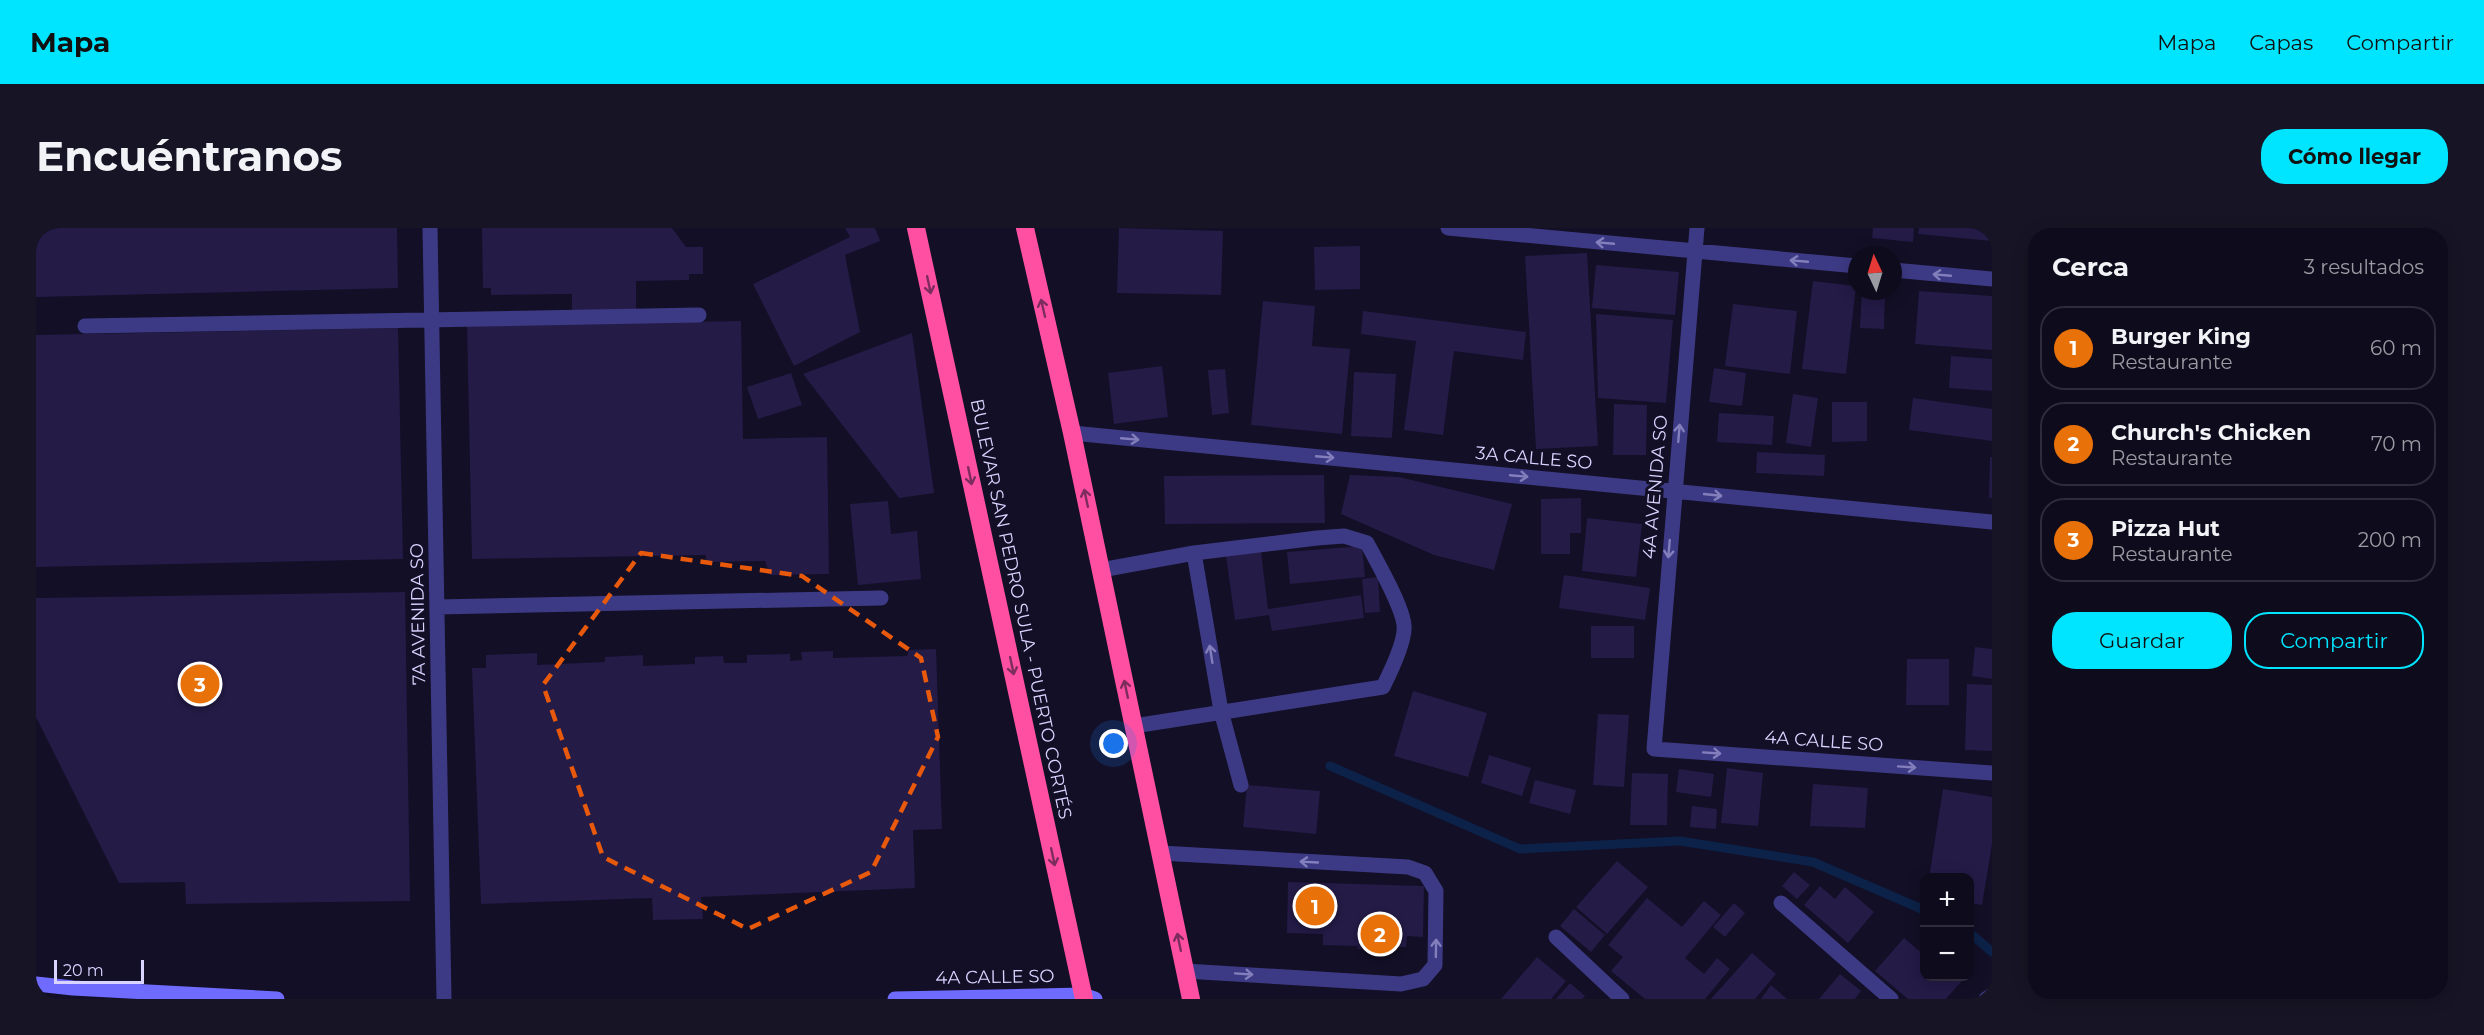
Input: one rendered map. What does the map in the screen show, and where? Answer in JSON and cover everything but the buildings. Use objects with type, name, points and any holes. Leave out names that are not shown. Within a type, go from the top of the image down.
[{"type":"highway","name":"BULEVAR SAN PEDRO SULA - PUERTO CORTÉS","points":[[916,228],[1088,998]]},
{"type":"highway","points":[[1025,228],[1072,433],[1191,999]]},
{"type":"street","name":"7A AVENIDA SO","points":[[430,228],[444,999]]},
{"type":"street","points":[[1448,228],[1848,266]]},
{"type":"street","name":"4A AVENIDA SO","points":[[1654,749],[1697,228]]},
{"type":"street","points":[[1902,271],[1992,279]]},
{"type":"street","points":[[85,326],[699,315]]},
{"type":"street","name":"3A CALLE SO","points":[[1072,433],[1992,522]]},
{"type":"street","points":[[1101,570],[1194,553],[1344,536],[1367,543],[1392,592],[1404,625],[1396,660],[1383,687],[1134,726]]},
{"type":"street","points":[[1194,553],[1221,711],[1241,785]]},
{"type":"street","points":[[437,607],[881,598]]},
{"type":"street","name":"4A CALLE SO","points":[[1654,749],[1992,773]]},
{"type":"street","points":[[1160,853],[1408,867],[1425,873],[1436,891],[1435,965],[1423,979],[1401,984],[1185,971]]},
{"type":"street","points":[[1781,903],[1891,999]]},
{"type":"street","points":[[1556,937],[1622,999]]},
{"type":"street","points":[[36,984],[277,999]]},
{"type":"street","points":[[1986,999],[1992,995]]},
{"type":"street","name":"4A CALLE SO","points":[[895,999],[1088,998]]},
{"type":"highlighted area","points":[[641,553],[802,576],[921,658],[938,737],[871,872],[748,929],[603,857],[543,685]]},
{"type":"waterway","points":[[1330,766],[1520,849],[1680,841],[1813,862],[1920,908]]},
{"type":"waterway","points":[[1974,936],[1992,952]]},
{"type":"place","name":"Pizza Hut","points":[[200,684]]},
{"type":"place","name":"Burger King","points":[[1315,906]]},
{"type":"place","name":"Church's Chicken","points":[[1380,934]]}]
